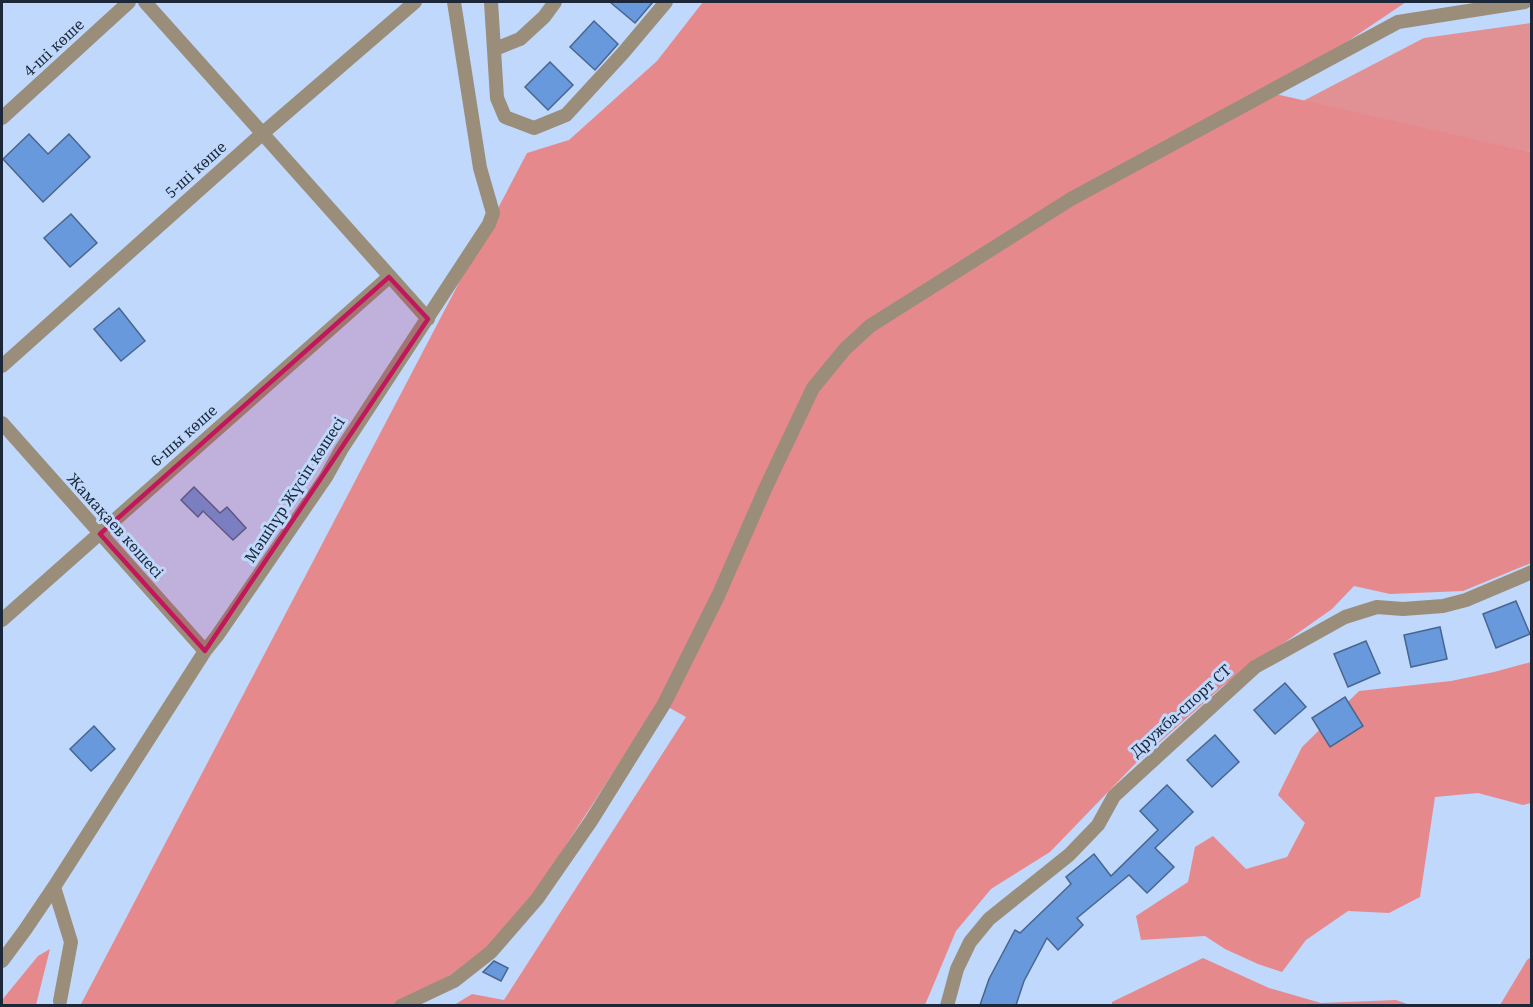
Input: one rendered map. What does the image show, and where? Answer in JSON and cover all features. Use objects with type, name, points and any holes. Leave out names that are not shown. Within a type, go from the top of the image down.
[{"type":"street","name":"4-ші көше","points":[[2,118],[129,2]]},
{"type":"street","points":[[145,2],[428,319]]},
{"type":"street","name":"5-ші көше","points":[[2,366],[263,133],[415,2]]},
{"type":"street","name":"Мәшhүр Жүсіп көшесі","points":[[2,961],[54,887],[205,651],[326,477],[341,450],[489,224],[493,213],[480,168],[454,2]]},
{"type":"street","points":[[491,2],[497,98],[505,117],[534,128],[566,115],[666,2]]},
{"type":"street","points":[[495,49],[520,39],[544,17],[555,2]]},
{"type":"street","points":[[401,1005],[454,981],[490,952],[537,899],[591,821],[664,704],[718,596],[813,388],[845,349],[870,326],[1071,199],[1398,22],[1525,2]]},
{"type":"street","name":"6-шы көше","points":[[2,620],[389,277]]},
{"type":"street","name":"Жамақаев көшесі","points":[[2,423],[205,651]]},
{"type":"street","name":"Дружба-спорт СТ","points":[[947,1005],[957,969],[970,942],[989,920],[1068,855],[1098,825],[1114,796],[1255,667],[1345,617],[1377,607],[1403,609],[1443,606],[1466,600],[1532,572]]},
{"type":"street","points":[[54,887],[71,942],[60,1001]]},
{"type":"highlighted area","points":[[389,277],[428,319],[205,651],[100,534]]},
{"type":"shaded area","points":[[703,2],[1406,2],[1271,93],[1531,152],[1531,563],[1463,591],[1390,594],[1354,586],[1332,609],[1224,685],[1135,764],[1050,852],[991,889],[956,931],[925,1005],[454,1005],[472,994],[504,1000],[686,717],[659,702],[512,928],[411,1005],[80,1006],[527,153],[569,140],[657,61]]},
{"type":"shaded area","points":[[1531,23],[1531,152],[1303,101],[1424,38]]},
{"type":"shaded area","points":[[1531,662],[1531,803],[1523,805],[1478,793],[1435,797],[1420,897],[1389,913],[1348,911],[1306,940],[1282,972],[1225,949],[1205,936],[1141,940],[1136,916],[1188,882],[1195,847],[1213,836],[1246,869],[1287,857],[1305,823],[1278,795],[1302,747],[1359,691],[1451,681]]},
{"type":"shaded area","points":[[50,949],[36,1005],[2,1005],[2,1000],[38,956]]},
{"type":"shaded area","points":[[1531,957],[1531,1005],[1500,1005],[1527,960]]},
{"type":"shaded area","points":[[1203,958],[1269,988],[1321,1003],[1396,1000],[1410,1005],[1112,1005],[1112,1002]]},
{"type":"building","points":[[610,2],[653,2],[635,23]]},
{"type":"building","points":[[594,21],[618,44],[595,70],[570,47]]},
{"type":"building","points":[[550,62],[573,85],[548,110],[525,87]]},
{"type":"building","points":[[29,134],[48,154],[69,134],[90,157],[43,202],[3,159]]},
{"type":"building","points":[[71,214],[97,243],[70,267],[44,238]]},
{"type":"building","points":[[119,308],[145,341],[121,361],[94,329]]},
{"type":"building","points":[[194,487],[220,513],[227,507],[246,528],[233,540],[203,511],[198,517],[181,500]]},
{"type":"building","points":[[1516,601],[1530,634],[1496,648],[1483,614]]},
{"type":"building","points":[[1440,627],[1447,659],[1411,667],[1404,635]]},
{"type":"building","points":[[1366,641],[1380,673],[1348,687],[1334,654]]},
{"type":"building","points":[[1285,683],[1306,707],[1275,734],[1254,710]]},
{"type":"building","points":[[1345,697],[1363,726],[1330,747],[1312,718]]},
{"type":"building","points":[[94,726],[115,749],[91,771],[70,749]]},
{"type":"building","points":[[1215,735],[1239,762],[1212,787],[1187,760]]},
{"type":"building","points":[[1167,785],[1193,812],[1155,848],[1174,867],[1147,893],[1129,875],[1077,918],[1083,925],[1058,950],[1047,938],[1024,981],[1016,1005],[980,1005],[989,979],[1015,930],[1020,933],[1071,884],[1066,877],[1094,854],[1111,876],[1158,830],[1140,811]]},
{"type":"building","points":[[494,961],[508,968],[501,981],[483,972]]}]
